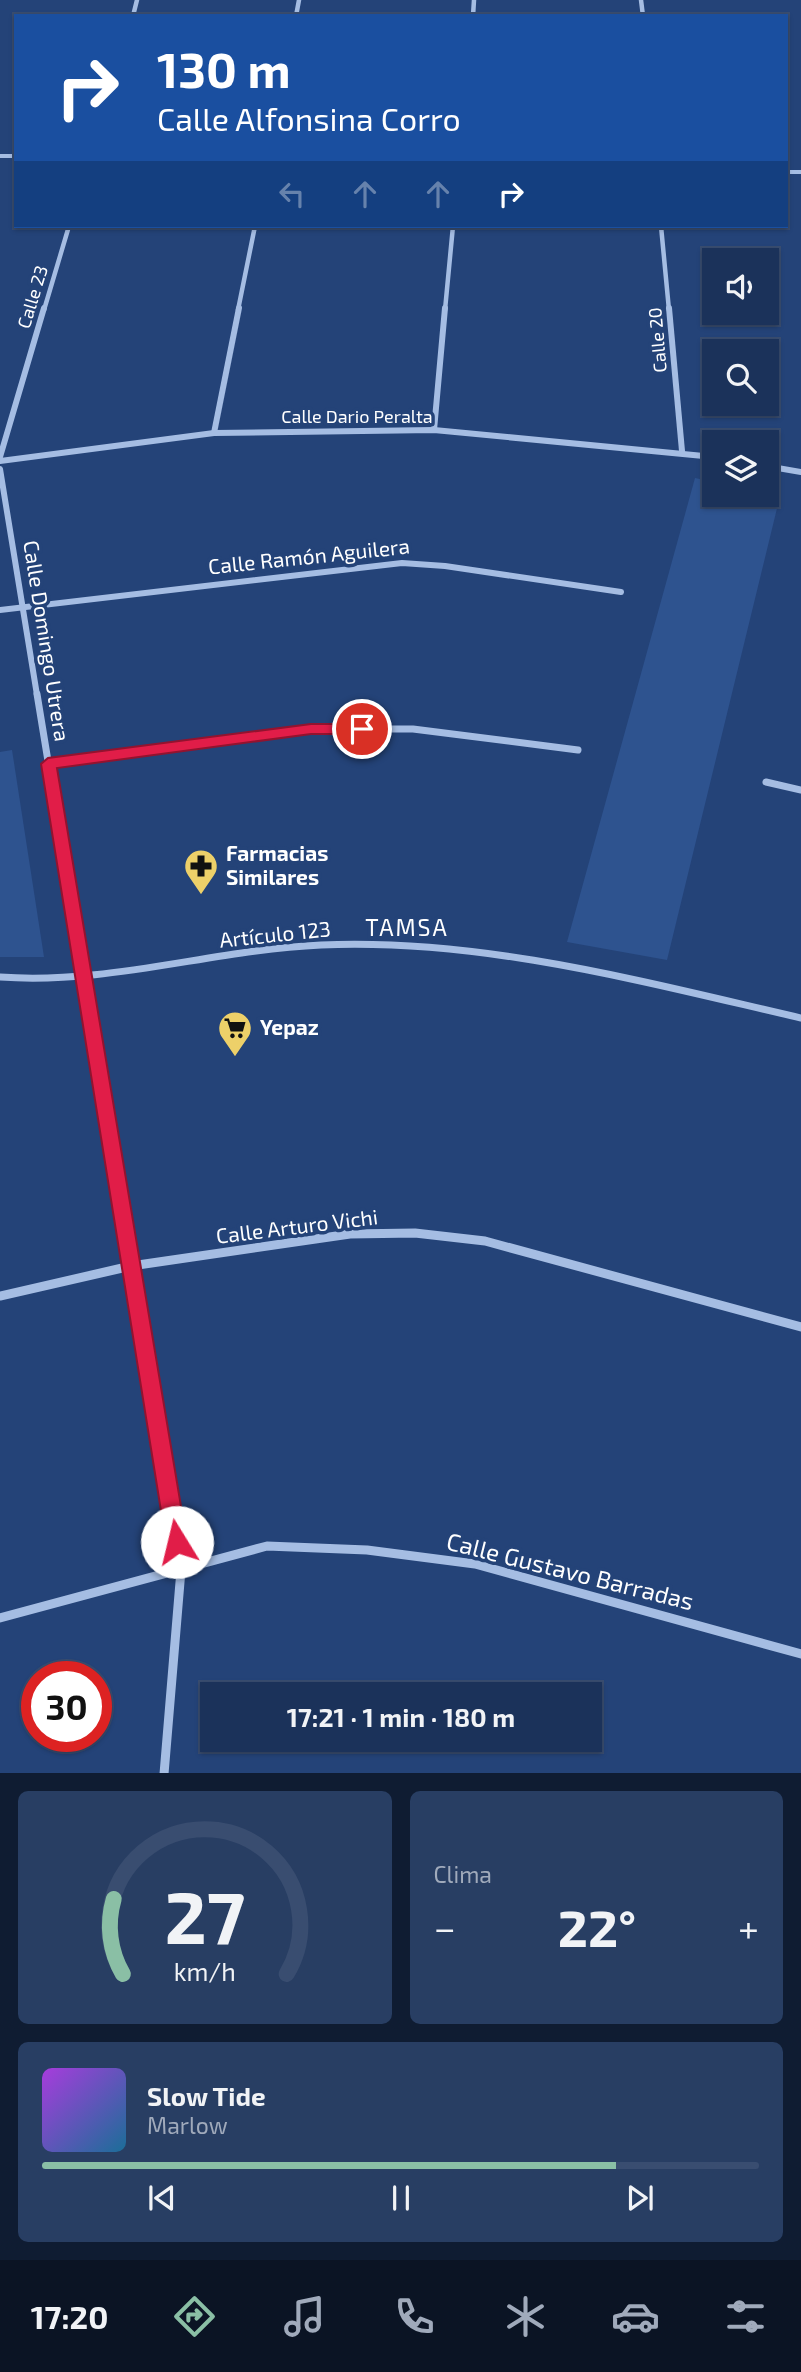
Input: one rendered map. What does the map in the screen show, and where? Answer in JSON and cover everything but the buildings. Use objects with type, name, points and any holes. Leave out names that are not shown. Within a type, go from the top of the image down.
[{"type":"street","name":"Calle 23","points":[[0,459],[68,228]]},
{"type":"street","points":[[214,433],[255,228]]},
{"type":"street","points":[[434,430],[453,228]]},
{"type":"street","name":"Calle 20","points":[[662,228],[681,451]]},
{"type":"street","name":"Calle Dario Peralta","points":[[0,459],[214,433],[434,430],[702,455]]},
{"type":"street","points":[[779,468],[801,472]]},
{"type":"street","name":"Calle Domingo Utrera","points":[[0,469],[181,1570],[164,1773]]},
{"type":"street","name":"Calle Ramón Aguilera","points":[[0,610],[402,563],[445,566],[621,592]]},
{"type":"street","points":[[48,764],[311,729],[413,729],[578,750]]},
{"type":"street","points":[[766,782],[801,790]]},
{"type":"street","name":"Artículo 123","points":[[0,978],[84,976],[320,945],[416,946],[575,968],[801,1018]]},
{"type":"street","name":"Calle Arturo Vichi","points":[[0,1296],[131,1266],[350,1234],[415,1233],[485,1241],[801,1327]]},
{"type":"street","name":"Calle Gustavo Barradas","points":[[0,1618],[267,1546],[367,1550],[475,1564],[801,1654]]},
{"type":"shaded area","points":[[695,478],[702,479],[702,507],[777,507],[667,960],[567,942]]},
{"type":"shaded area","points":[[12,750],[44,957],[0,957],[0,752]]},
{"type":"place","name":"Farmacias Similares","points":[[201,896]]},
{"type":"place","name":"Yepaz","points":[[235,1058]]},
{"type":"district","name":"TAMSA","points":[[407,928]]},
{"type":"route","points":[[177,1542],[48,764],[311,729],[362,729]]}]
